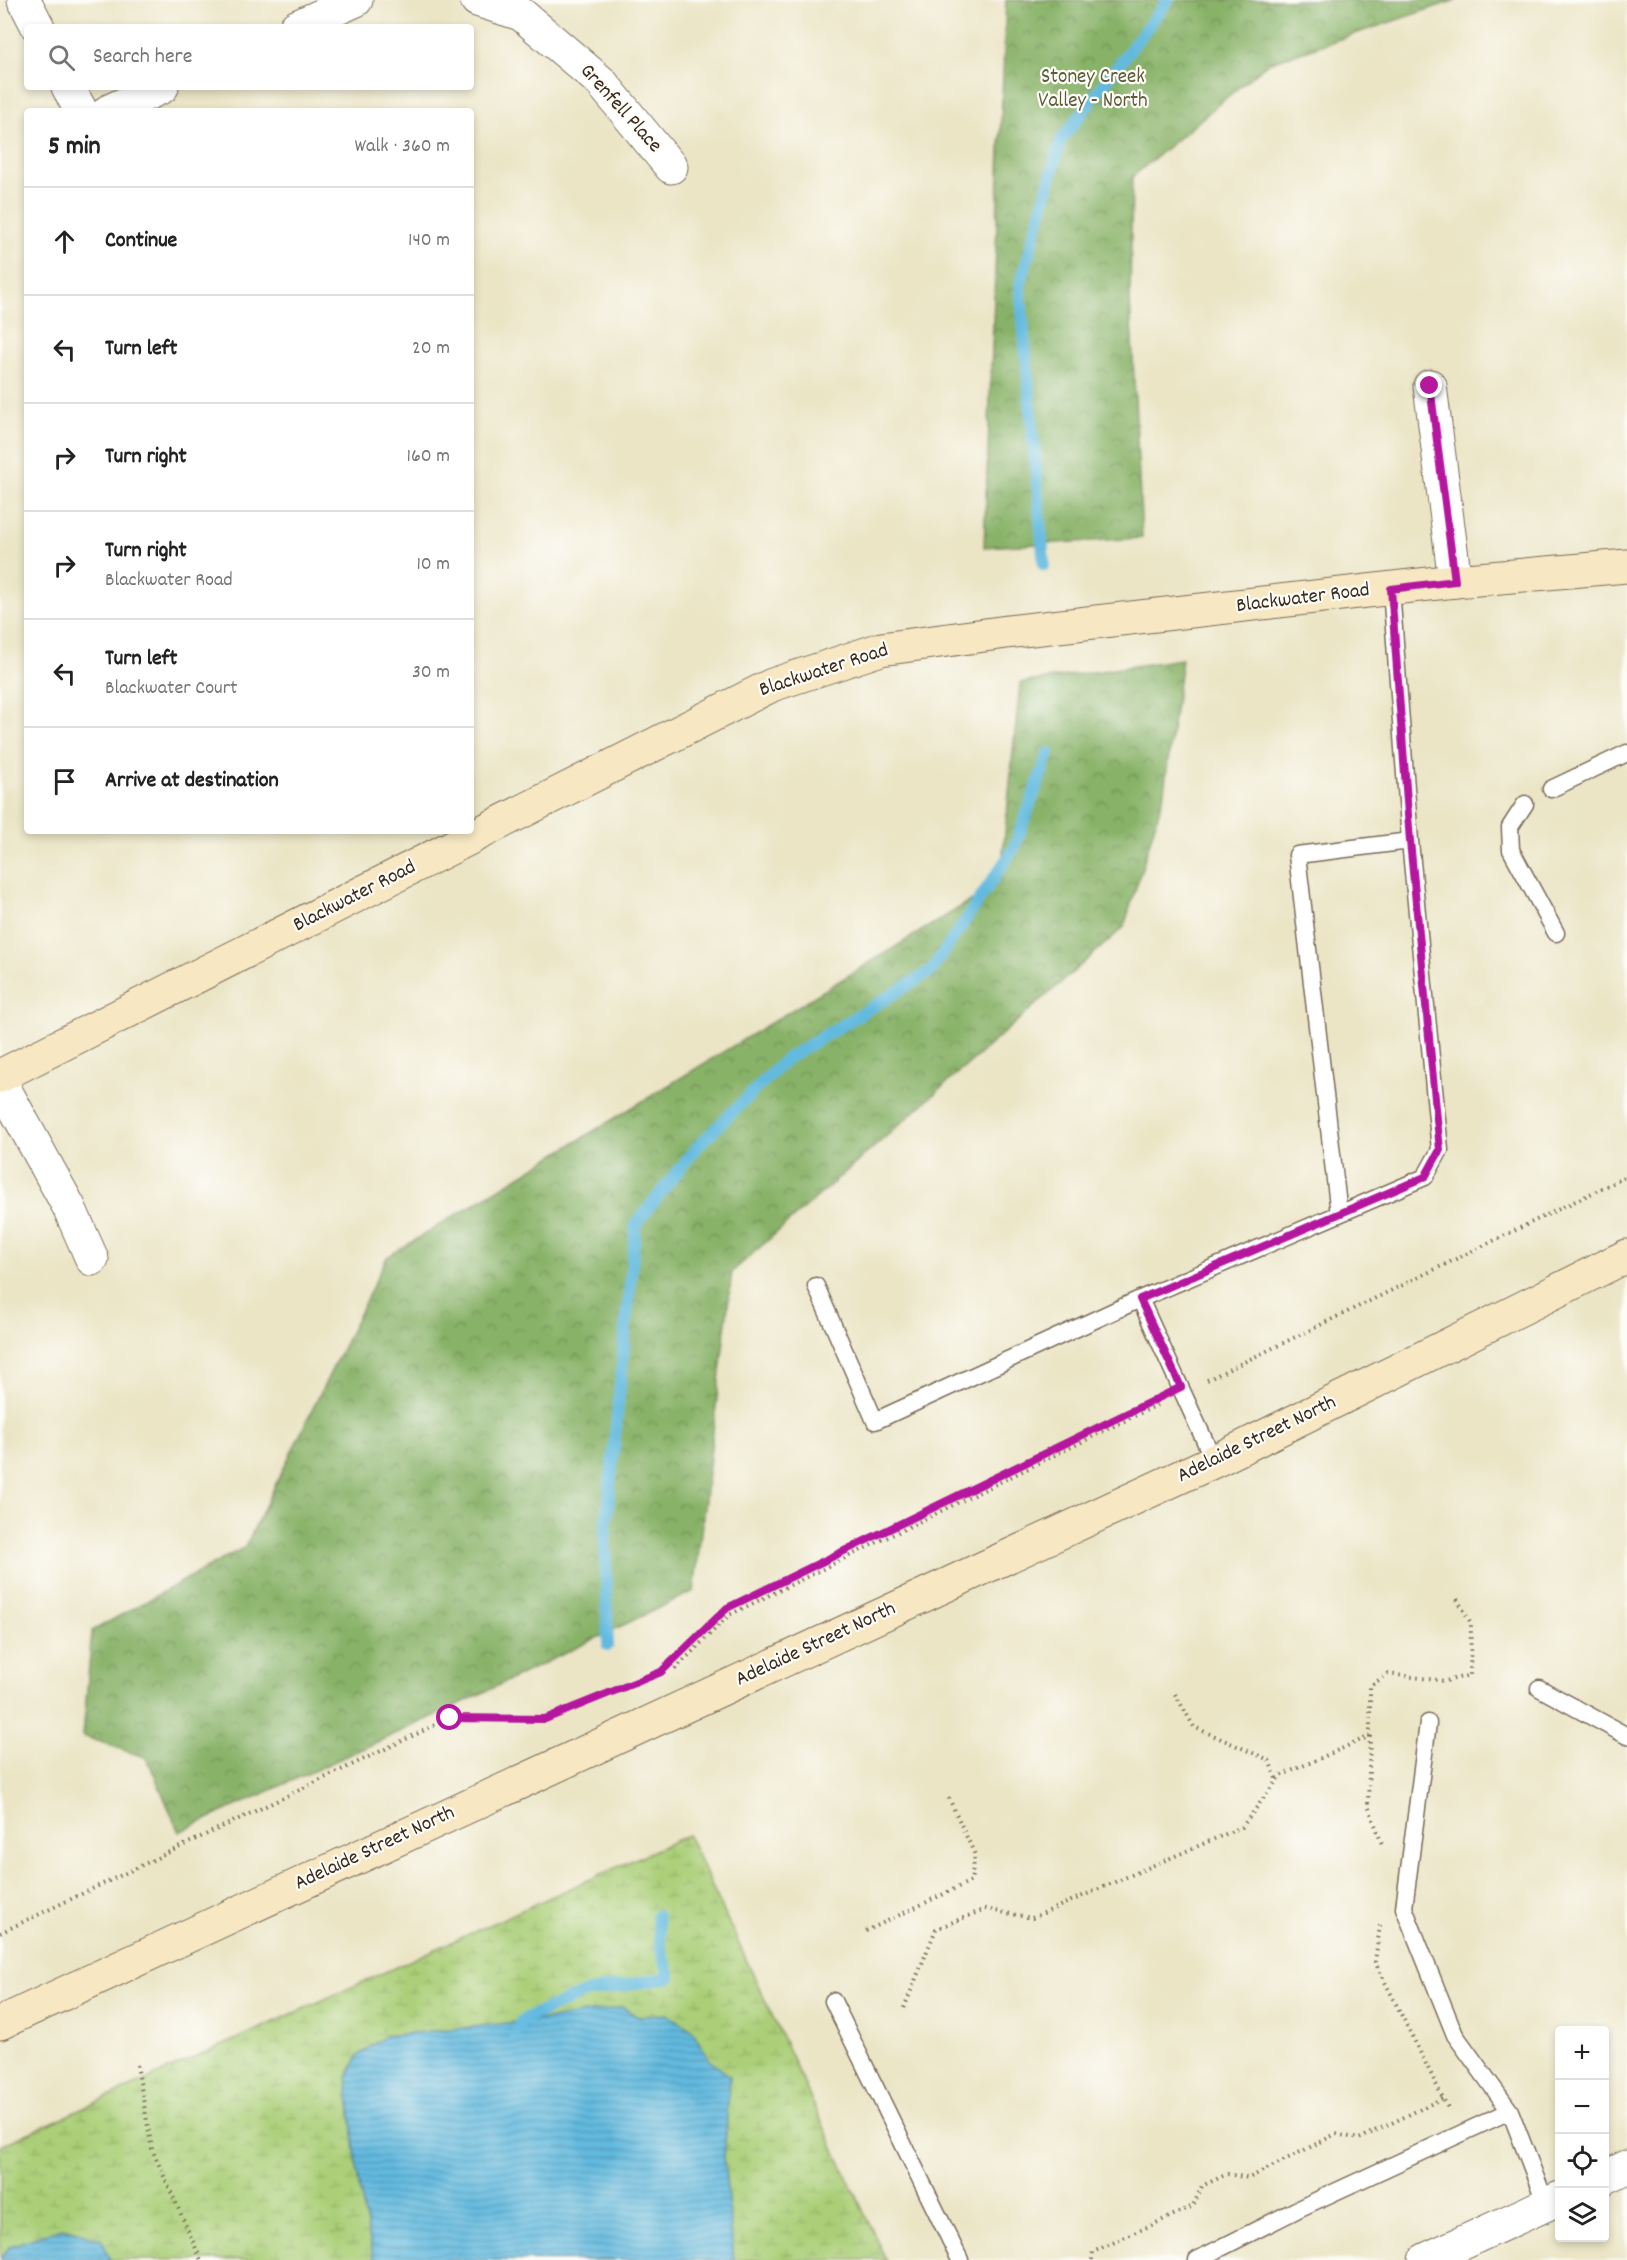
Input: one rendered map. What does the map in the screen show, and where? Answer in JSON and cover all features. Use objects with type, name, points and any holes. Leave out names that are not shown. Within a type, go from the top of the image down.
[{"type":"main road","name":"Blackwater Road","points":[[474,825],[771,685],[881,650],[1007,632],[1455,581],[1627,566]]},
{"type":"main road","name":"Blackwater Road","points":[[0,1076],[443,840]]},
{"type":"main road","name":"Adelaide Street North","points":[[0,2023],[1214,1461],[1627,1256]]},
{"type":"street","points":[[24,0],[36,24]]},
{"type":"street","points":[[303,24],[356,0]]},
{"type":"street","name":"Grenfell Place","points":[[477,0],[521,14],[602,82],[671,167]]},
{"type":"street","points":[[70,90],[79,108]]},
{"type":"street","points":[[116,108],[155,90]]},
{"type":"street","points":[[1430,386],[1455,581]]},
{"type":"street","points":[[0,1081],[69,1207],[92,1259]]},
{"type":"street","points":[[1609,2176],[1627,2168]]},
{"type":"street","points":[[1425,2260],[1553,2201]]},
{"type":"lane","points":[[816,1286],[874,1421],[1140,1299],[1425,1177],[1440,1150],[1410,841],[1391,589]]},
{"type":"lane","points":[[1551,789],[1627,753]]},
{"type":"lane","points":[[1525,804],[1510,827],[1511,850],[1556,933]]},
{"type":"lane","points":[[1339,1214],[1297,855],[1410,841]]},
{"type":"lane","points":[[1140,1299],[1214,1461]]},
{"type":"lane","points":[[1539,1688],[1627,1736]]},
{"type":"lane","points":[[1428,1723],[1404,1908],[1455,2035],[1510,2111],[1553,2201]]},
{"type":"lane","points":[[833,2001],[960,2260]]},
{"type":"lane","points":[[1197,2260],[1298,2209],[1510,2111]]},
{"type":"path","points":[[0,1933],[450,1718],[545,1719],[661,1672],[727,1608],[1627,1176]]},
{"type":"path","points":[[671,1673],[729,1615],[1182,1389]]},
{"type":"path","points":[[904,2008],[936,1929],[985,1908],[1032,1918],[1242,1827],[1280,1776],[1371,1736],[1370,1686],[1388,1674],[1446,1681],[1470,1676],[1472,1623],[1457,1599]]},
{"type":"path","points":[[1175,1694],[1194,1727],[1269,1760],[1277,1781]]},
{"type":"path","points":[[866,1930],[971,1881],[975,1854],[948,1796]]},
{"type":"path","points":[[137,2066],[152,2149],[201,2260]]},
{"type":"path","points":[[1092,2260],[1093,2252],[1193,2206],[1202,2186],[1227,2174],[1249,2178],[1336,2134],[1359,2139],[1443,2098]]},
{"type":"green space","name":"Stoney Creek Valley - North","points":[[1006,0],[1456,0],[1268,63],[1132,177],[1130,299],[1142,538],[984,547]]},
{"type":"green space","points":[[1182,659],[1163,798],[1124,927],[732,1272],[694,1591],[441,1713],[179,1832],[147,1758],[83,1736],[92,1631],[245,1547],[387,1257],[1000,883],[1020,683]]},
{"type":"green space","points":[[688,1835],[886,2260],[0,2260],[0,2146]]},
{"type":"water","points":[[622,2007],[638,2017],[667,2014],[692,2030],[709,2060],[730,2076],[724,2159],[734,2260],[374,2260],[359,2187],[347,2078],[358,2056],[385,2036],[555,2018]]},
{"type":"water","points":[[62,2228],[101,2239],[111,2260],[0,2260],[0,2257],[11,2246]]},
{"type":"waterway","points":[[1044,565],[1020,286],[1061,140],[1168,0]]},
{"type":"waterway","points":[[608,1645],[605,1537],[636,1224],[696,1148],[786,1059],[931,971],[1014,848],[1049,753]]},
{"type":"waterway","points":[[515,2036],[522,2020],[584,1993],[670,1977],[661,1950],[657,1916]]},
{"type":"route","points":[[450,1718],[545,1719],[661,1672],[727,1608],[1181,1387],[1140,1299],[1425,1177],[1440,1150],[1410,841],[1391,589],[1455,581],[1430,386]]}]
